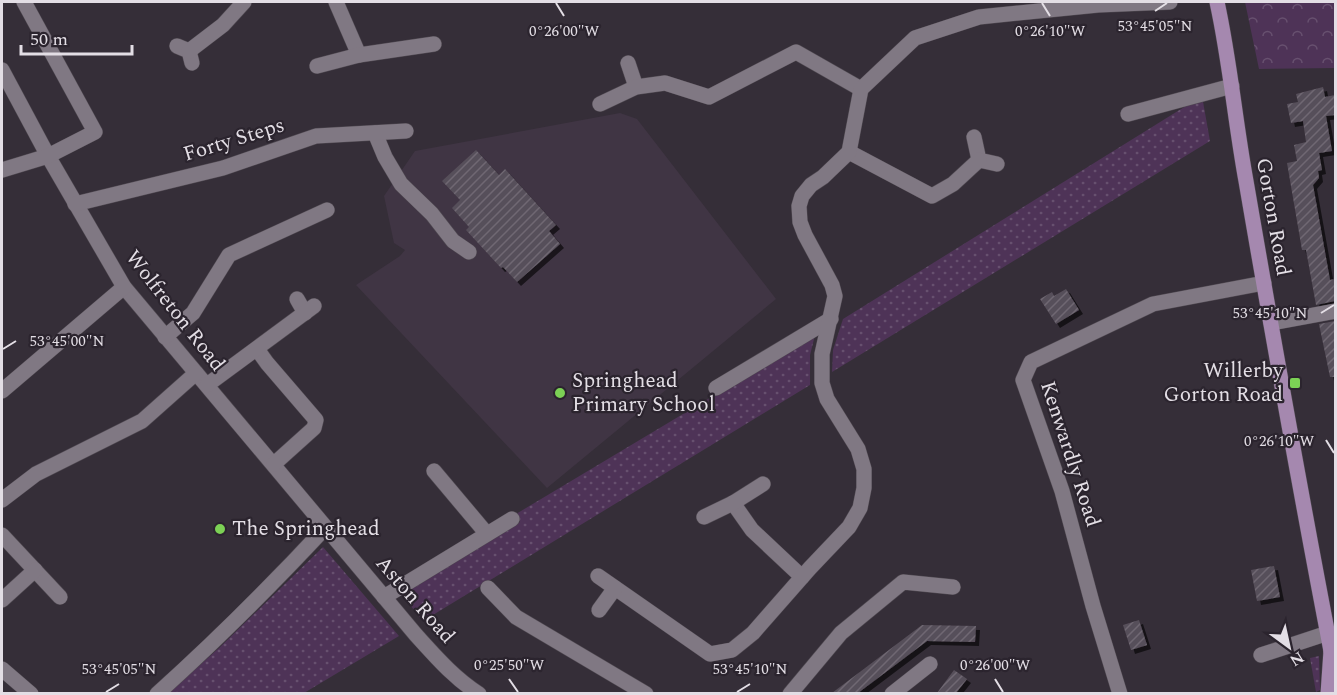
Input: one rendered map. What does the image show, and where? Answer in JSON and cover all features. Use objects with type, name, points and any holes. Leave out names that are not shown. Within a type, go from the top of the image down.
[{"type":"main road","name":"Gorton Road","points":[[1217,2],[1232,86],[1238,137],[1333,656],[1328,693]]},
{"type":"street","points":[[2,170],[48,156],[95,132],[24,2]]},
{"type":"street","points":[[186,54],[223,25],[244,2]]},
{"type":"street","points":[[336,2],[359,55]]},
{"type":"street","points":[[598,576],[710,654],[732,650],[753,633],[849,527],[860,508],[864,488],[864,470],[858,449],[828,399],[822,383],[822,354],[835,296],[832,285],[805,235],[800,222],[799,206],[802,196],[811,185],[823,177],[849,152],[861,89],[915,39],[979,17],[1098,5],[1170,2]]},
{"type":"street","points":[[317,66],[359,55],[434,44]]},
{"type":"street","points":[[600,104],[636,87],[665,83],[711,104],[796,52],[861,89]]},
{"type":"street","points":[[628,63],[636,87]]},
{"type":"street","name":"Wolfreton Road","points":[[2,70],[48,156],[124,287],[325,528]]},
{"type":"street","points":[[1128,114],[1232,86]]},
{"type":"street","name":"Forty Steps","points":[[75,204],[223,168],[316,136],[406,131]]},
{"type":"street","points":[[375,133],[385,157],[401,184],[432,214],[453,241],[469,252]]},
{"type":"street","points":[[974,137],[979,160]]},
{"type":"street","points":[[849,152],[932,196],[953,184],[979,160]]},
{"type":"street","points":[[979,160],[997,164]]},
{"type":"street","points":[[165,337],[193,313],[229,255],[327,210]]},
{"type":"street","name":"Kenwardly Road","points":[[1120,693],[1093,606],[1062,491],[1023,380],[1031,362],[1153,304],[1264,283]]},
{"type":"street","points":[[2,391],[124,287]]},
{"type":"street","points":[[207,385],[309,310],[297,299]]},
{"type":"street","points":[[1271,323],[1335,310]]},
{"type":"street","points":[[716,388],[831,319]]},
{"type":"street","points":[[257,348],[269,366],[316,420],[314,428],[274,465]]},
{"type":"street","points":[[2,500],[36,474],[142,421],[196,373]]},
{"type":"street","points":[[435,471],[487,534]]},
{"type":"street","points":[[704,517],[733,503],[763,484]]},
{"type":"street","points":[[733,503],[752,530],[802,577]]},
{"type":"street","points":[[384,597],[513,519]]},
{"type":"street","points":[[157,693],[215,642],[325,528]]},
{"type":"street","name":"Aston Road","points":[[325,528],[448,671],[479,693]]},
{"type":"street","points":[[2,535],[59,598]]},
{"type":"street","points":[[2,600],[35,570]]},
{"type":"street","points":[[790,693],[841,633],[903,582],[953,587]]},
{"type":"street","points":[[488,588],[516,616],[646,693]]},
{"type":"street","points":[[598,610],[615,588]]},
{"type":"street","points":[[1261,655],[1328,633]]},
{"type":"street","points":[[892,693],[930,664]]},
{"type":"street","points":[[2,669],[31,693]]},
{"type":"shaded area","name":"Springhead Primary School","points":[[620,113],[637,119],[776,299],[547,488],[356,285],[400,256],[405,250],[394,243],[384,196],[415,151]]},
{"type":"green space","points":[[1245,2],[1335,2],[1335,68],[1259,69]]},
{"type":"green space","points":[[1202,96],[1210,141],[832,372],[833,350],[843,319]]},
{"type":"green space","points":[[815,335],[810,355],[810,385],[423,621],[401,594],[520,522],[516,514]]},
{"type":"green space","points":[[323,547],[399,636],[304,693],[167,694],[219,648]]},
{"type":"green space","points":[[1319,656],[1320,690],[1316,692],[1310,658]]},
{"type":"building","points":[[1323,87],[1325,97],[1335,95],[1335,115],[1326,116],[1332,151],[1319,153],[1322,170],[1318,171],[1319,178],[1313,185],[1330,280],[1335,279],[1335,301],[1316,305],[1306,250],[1302,250],[1287,163],[1297,161],[1294,145],[1306,142],[1303,121],[1291,123],[1287,104],[1298,102],[1296,94]]},
{"type":"building","points":[[476,150],[499,175],[505,169],[556,225],[549,231],[560,244],[517,282],[466,230],[469,227],[452,208],[460,200],[442,181]]},
{"type":"building","points":[[1066,289],[1079,310],[1056,324],[1040,299],[1052,292],[1054,296]]},
{"type":"building","points":[[1335,321],[1335,377],[1330,377],[1319,324]]},
{"type":"building","points":[[1274,566],[1280,597],[1257,601],[1251,570]]},
{"type":"building","points":[[1139,620],[1147,645],[1131,650],[1123,625]]},
{"type":"building","points":[[922,625],[976,626],[975,642],[927,641],[858,693],[832,693]]},
{"type":"building","points":[[954,670],[967,679],[956,693],[937,693]]},
{"type":"place","name":"Willerby Gorton Road","points":[[1295,383]]},
{"type":"place","name":"Springhead Primary School","points":[[560,393]]},
{"type":"place","name":"The Springhead","points":[[220,529]]}]
